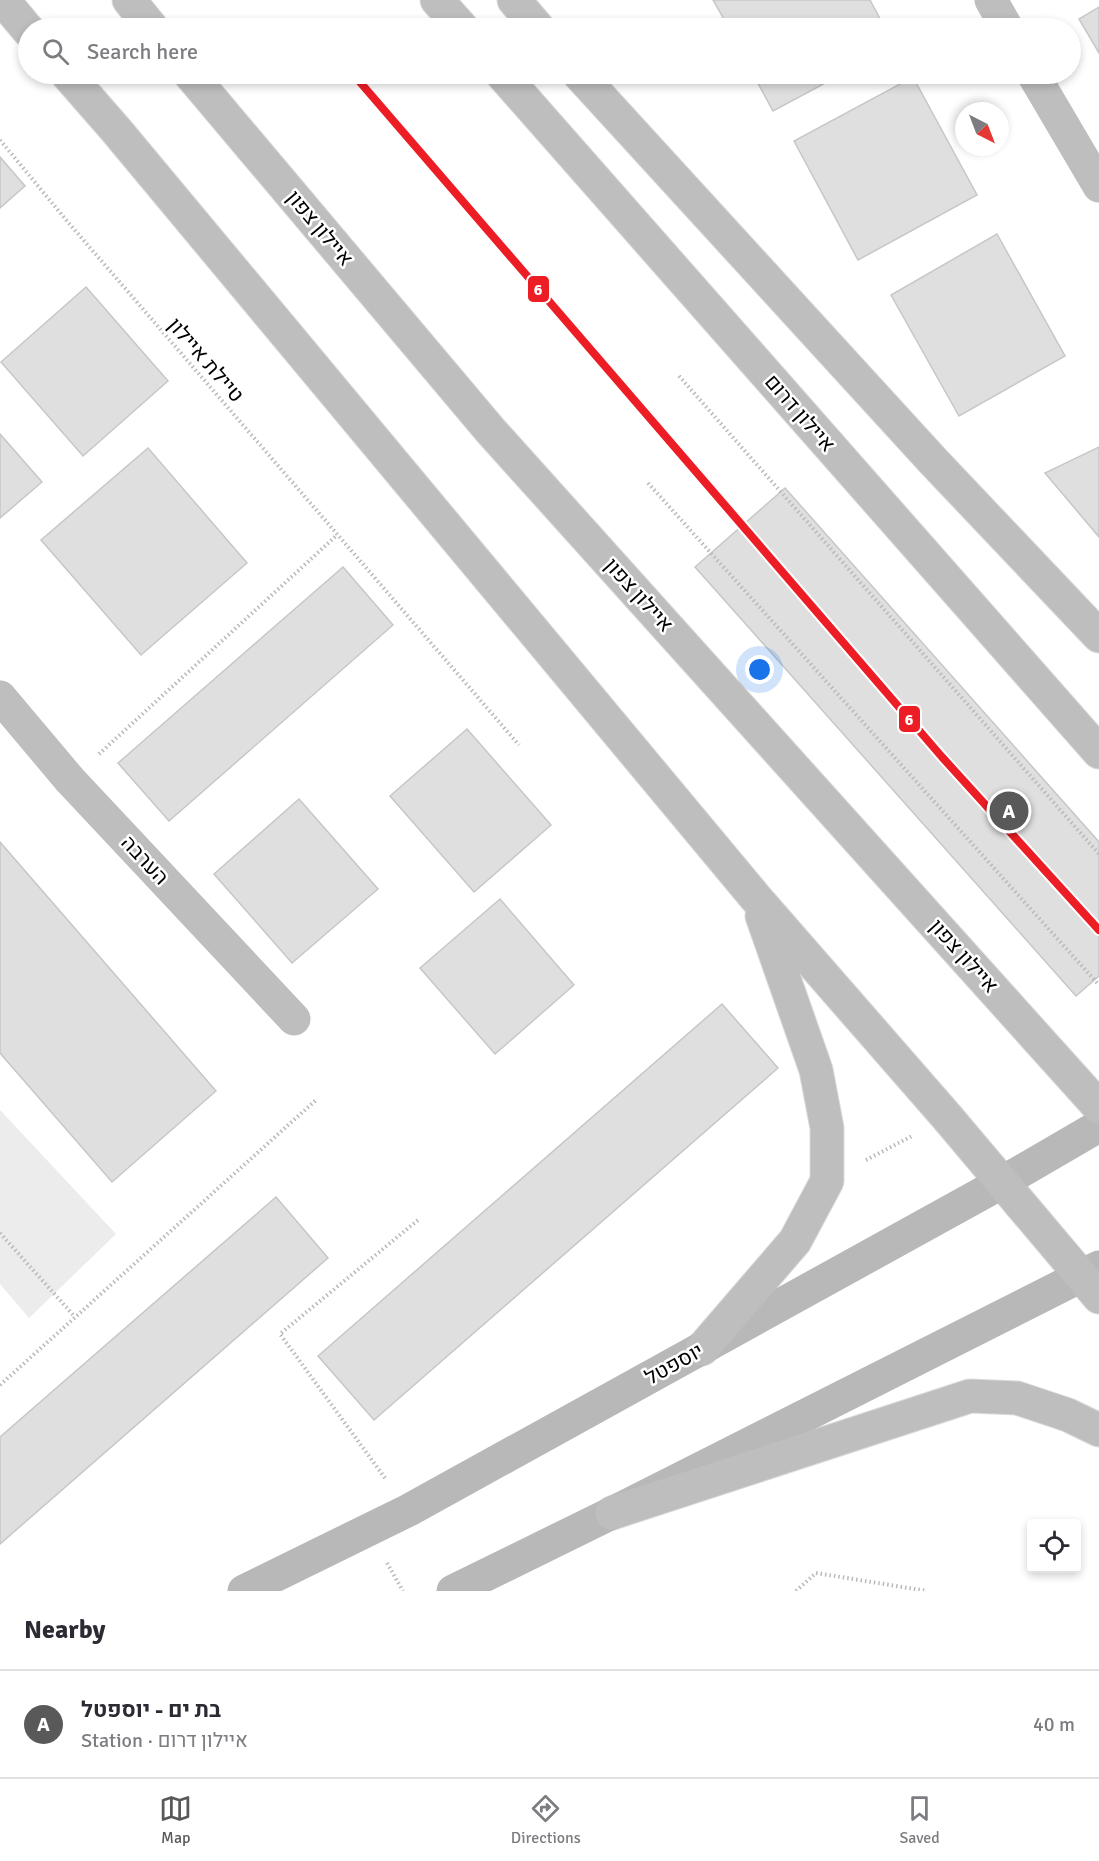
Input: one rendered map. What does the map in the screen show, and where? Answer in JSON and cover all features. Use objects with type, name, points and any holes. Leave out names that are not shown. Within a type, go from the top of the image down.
[{"type":"main road","points":[[3,0],[18,18]]},
{"type":"main road","points":[[129,0],[144,18]]},
{"type":"main road","points":[[437,0],[453,18]]},
{"type":"main road","points":[[514,0],[529,18]]},
{"type":"main road","points":[[991,0],[1001,18]]},
{"type":"main road","points":[[76,84],[755,897],[947,1117],[1001,1183],[1093,1280],[453,1591]]},
{"type":"main road","name":"איילון צפון","points":[[198,84],[490,430],[1099,1107]]},
{"type":"main road","name":"איילון דרום","points":[[511,84],[1099,752]]},
{"type":"main road","points":[[588,84],[934,462],[1099,636]]},
{"type":"main road","points":[[1039,84],[1099,186]]},
{"type":"main road","name":"הערבה","points":[[0,698],[70,780],[294,1019]]},
{"type":"main road","points":[[702,1349],[795,1241],[827,1181],[827,1128],[816,1070],[755,897]]},
{"type":"main road","name":"יוספטל","points":[[244,1591],[409,1510],[1001,1183],[1099,1126]]},
{"type":"main road","points":[[612,1513],[970,1396],[1017,1398],[1068,1415],[1099,1430]]},
{"type":"path","name":"טיילת איילון","points":[[0,140],[67,221],[519,745]]},
{"type":"path","points":[[679,376],[1099,854]]},
{"type":"path","points":[[648,483],[1099,984]]},
{"type":"path","points":[[70,780],[337,535]]},
{"type":"path","points":[[0,1385],[316,1100]]},
{"type":"path","points":[[827,1181],[947,1117]]},
{"type":"path","points":[[409,1510],[280,1334],[418,1220]]},
{"type":"path","points":[[0,1233],[75,1317]]},
{"type":"path","points":[[796,1591],[816,1573],[927,1591]]},
{"type":"shaded area","points":[[0,1110],[116,1234],[29,1318],[0,1284]]},
{"type":"building","points":[[713,0],[870,0],[880,18],[723,18]]},
{"type":"building","points":[[1099,7],[1099,53],[1081,22],[1081,18]]},
{"type":"building","points":[[758,84],[823,84],[773,111]]},
{"type":"building","points":[[900,84],[917,84],[977,195],[858,260],[794,141]]},
{"type":"building","points":[[0,157],[25,186],[0,208]]},
{"type":"building","points":[[997,234],[1065,356],[959,416],[891,295]]},
{"type":"building","points":[[86,287],[168,381],[83,456],[1,362]]},
{"type":"building","points":[[0,434],[42,482],[0,518]]},
{"type":"building","points":[[1099,447],[1099,537],[1045,473]]},
{"type":"building","points":[[148,448],[247,563],[141,655],[41,540]]},
{"type":"building","points":[[785,488],[1099,842],[1099,976],[1076,996],[695,567]]},
{"type":"building","points":[[343,567],[393,625],[169,821],[118,763]]},
{"type":"building","points":[[467,729],[551,825],[474,892],[390,796]]},
{"type":"building","points":[[299,799],[378,889],[292,963],[214,874]]},
{"type":"building","points":[[0,842],[216,1091],[112,1182],[0,1053]]},
{"type":"building","points":[[500,899],[574,985],[495,1054],[420,968]]},
{"type":"building","points":[[722,1004],[778,1068],[374,1420],[318,1356]]},
{"type":"building","points":[[276,1197],[328,1258],[0,1544],[0,1437]]},
{"type":"transit line","name":"6","points":[[362,84],[942,757],[1099,930]]},
{"type":"place","name":"בת ים - יוספטל","points":[[1009,811]]}]
